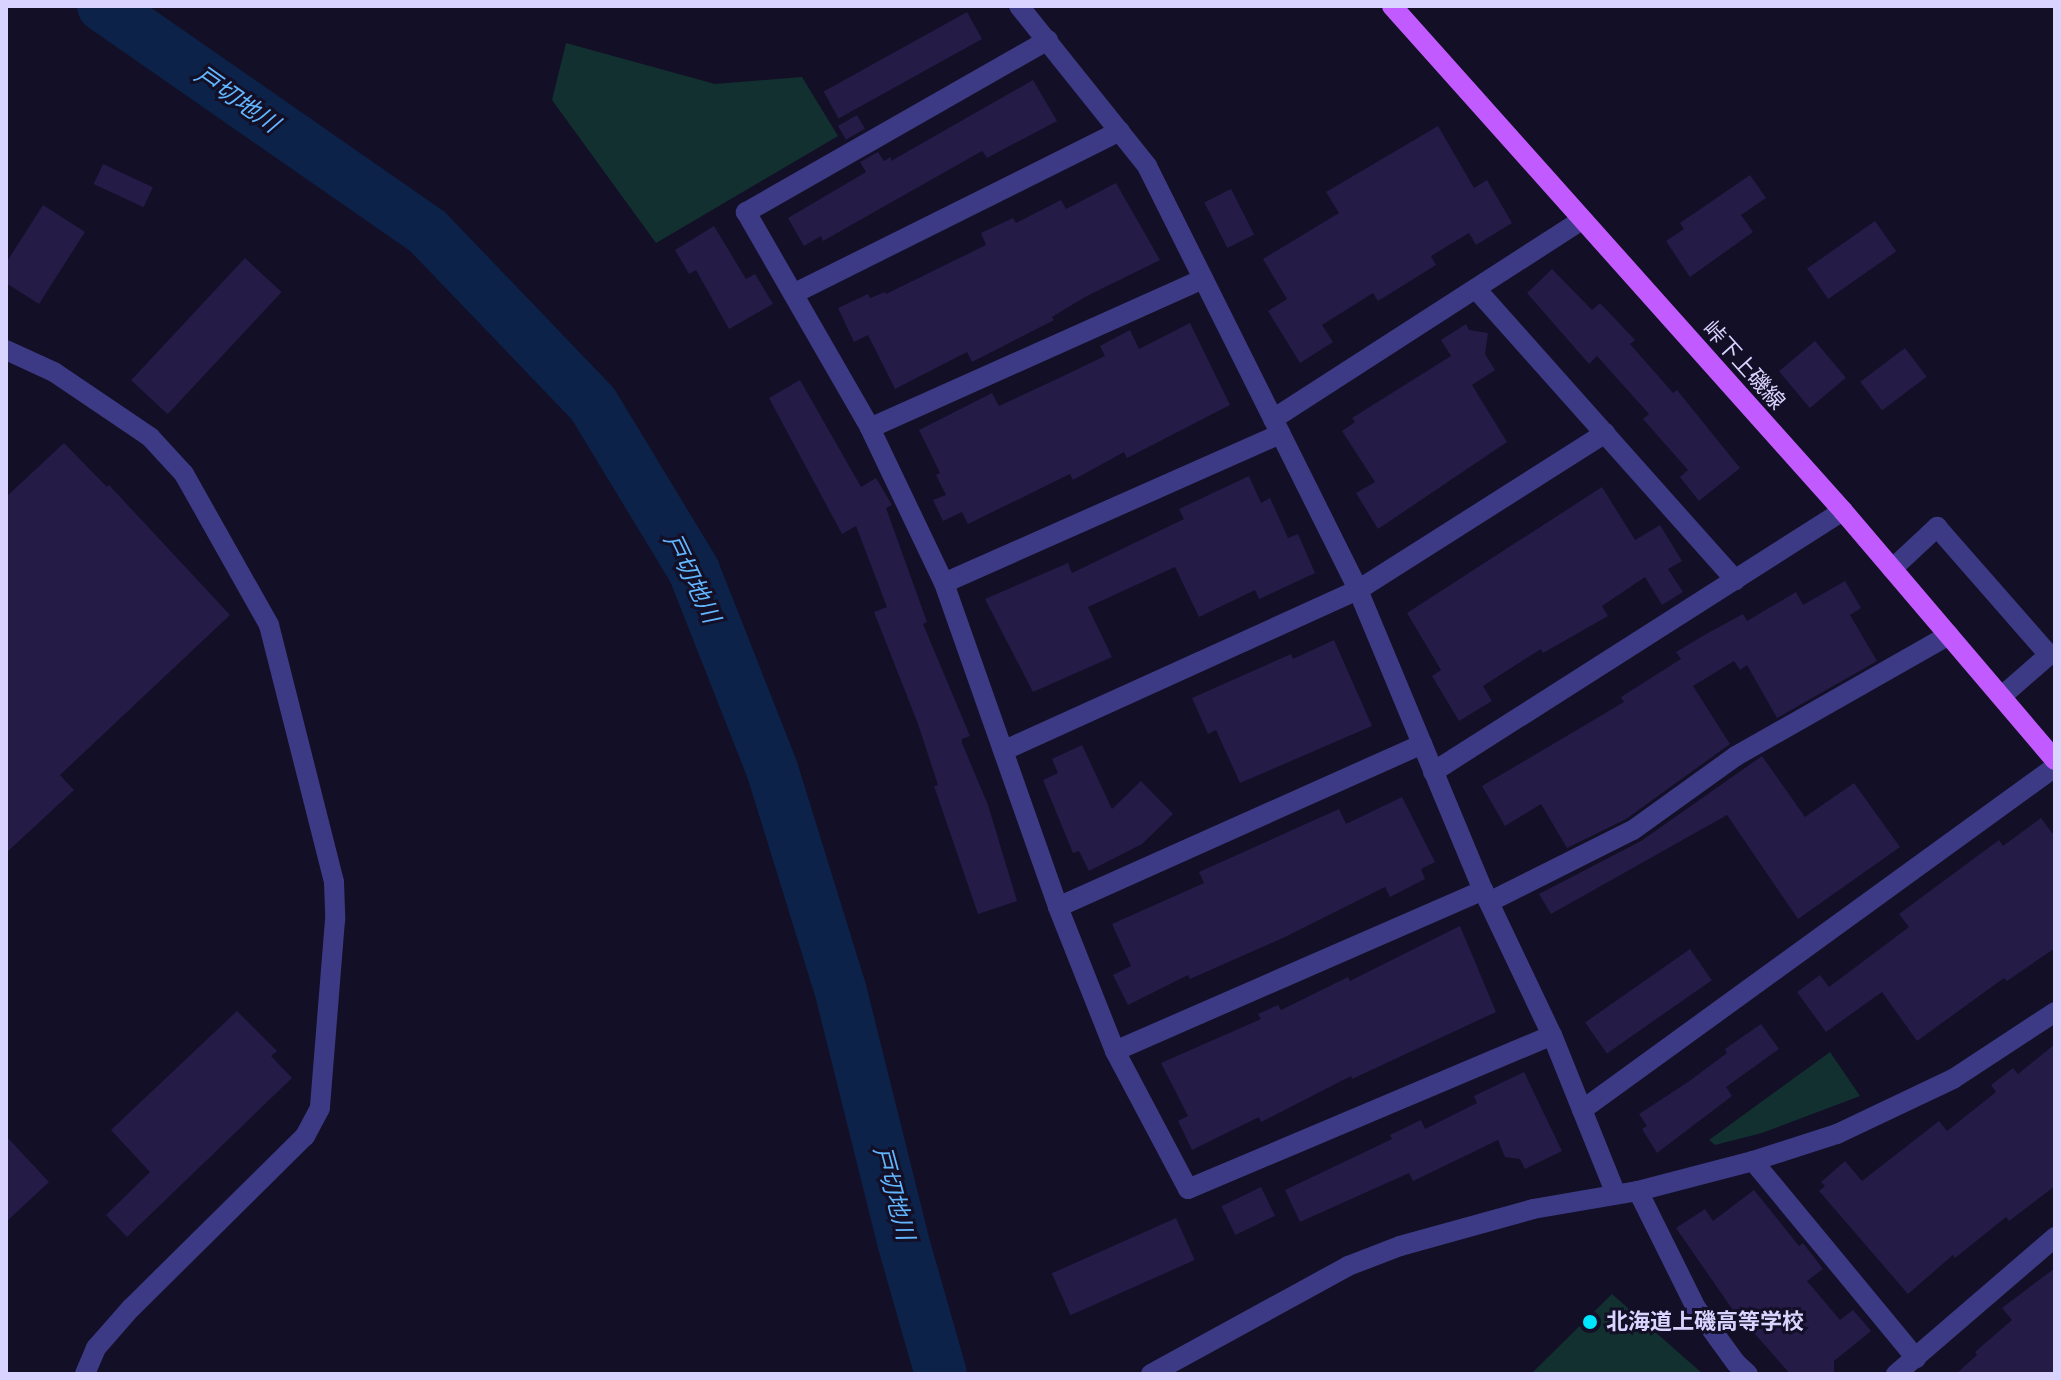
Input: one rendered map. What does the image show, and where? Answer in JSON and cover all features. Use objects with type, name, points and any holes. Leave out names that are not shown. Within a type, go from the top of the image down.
[{"type":"main road","name":"峠下上磯線","points":[[1392,6],[1843,511],[2055,760]]},
{"type":"street","points":[[1019,6],[1147,166],[1358,590],[1486,896],[1552,1035],[1616,1194]]},
{"type":"street","points":[[1048,40],[746,212],[870,428],[944,583],[1058,907],[1115,1051],[1188,1189],[1552,1035]]},
{"type":"street","points":[[795,293],[1120,131]]},
{"type":"street","points":[[944,583],[1276,427],[1582,220]]},
{"type":"street","points":[[870,428],[1203,279]]},
{"type":"street","points":[[1476,289],[1735,580]]},
{"type":"street","points":[[6,350],[54,372],[150,437],[184,474],[269,625],[334,882],[335,920],[320,1108],[305,1136],[131,1308],[96,1348],[85,1374]]},
{"type":"street","points":[[1005,750],[1358,590],[1605,433]]},
{"type":"street","points":[[1433,772],[1843,511]]},
{"type":"street","points":[[1892,569],[1937,527],[2052,652],[2002,696]]},
{"type":"street","points":[[1115,1051],[1486,896],[1633,830],[1736,756],[1949,635]]},
{"type":"street","points":[[1058,907],[1422,744]]},
{"type":"street","points":[[1582,1110],[2055,767]]},
{"type":"street","points":[[1151,1374],[1283,1299],[1361,1261],[1466,1226],[1638,1191],[1753,1161],[1837,1134],[1953,1079],[2055,1012]]},
{"type":"street","points":[[1753,1161],[1916,1358]]},
{"type":"street","points":[[1638,1191],[1696,1308],[1736,1363],[1748,1374]]},
{"type":"street","points":[[1896,1374],[2055,1237]]},
{"type":"green space","points":[[566,43],[715,84],[802,77],[838,136],[656,243],[552,100]]},
{"type":"green space","points":[[1830,1052],[1860,1096],[1762,1133],[1715,1145],[1709,1140]]},
{"type":"green space","points":[[1612,1294],[1703,1374],[1531,1374]]},
{"type":"building","points":[[967,12],[982,39],[839,119],[824,92]]},
{"type":"building","points":[[1033,80],[1057,121],[987,158],[982,151],[823,241],[821,236],[804,246],[788,218],[866,172],[860,162],[878,152],[884,161],[891,157],[891,161]]},
{"type":"building","points":[[857,115],[865,129],[846,140],[838,126]]},
{"type":"building","points":[[1438,126],[1474,188],[1487,180],[1512,223],[1476,245],[1469,233],[1431,256],[1436,265],[1378,301],[1373,293],[1322,325],[1333,342],[1300,363],[1268,311],[1287,299],[1263,259],[1339,213],[1326,192]]},
{"type":"building","points":[[103,164],[153,187],[144,207],[94,184]]},
{"type":"building","points":[[1750,175],[1766,198],[1741,215],[1753,232],[1690,277],[1666,241],[1684,229],[1680,223]]},
{"type":"building","points":[[1116,183],[1160,260],[1085,297],[1052,317],[1054,320],[972,362],[967,352],[895,389],[868,335],[854,342],[838,308],[868,294],[870,298],[886,294],[986,245],[981,233],[1013,218],[1016,223],[1061,200],[1066,209]]},
{"type":"building","points":[[1231,189],[1254,234],[1227,248],[1204,203]]},
{"type":"building","points":[[43,205],[85,232],[39,304],[6,283],[6,263]]},
{"type":"building","points":[[1875,221],[1896,251],[1828,299],[1807,269]]},
{"type":"building","points":[[714,226],[746,279],[755,274],[773,304],[729,329],[696,270],[689,274],[675,250]]},
{"type":"building","points":[[245,258],[282,292],[168,414],[131,380]]},
{"type":"building","points":[[1552,269],[1592,310],[1600,303],[1635,340],[1630,344],[1673,393],[1677,390],[1740,468],[1699,501],[1680,477],[1688,470],[1643,419],[1649,414],[1597,356],[1589,364],[1527,293]]},
{"type":"building","points":[[1190,323],[1230,405],[1127,458],[1124,452],[1073,480],[1070,474],[968,524],[962,512],[943,521],[933,500],[946,495],[936,475],[940,473],[919,430],[992,393],[999,406],[1059,378],[1105,356],[1100,346],[1130,330],[1139,349]]},
{"type":"building","points":[[1466,324],[1469,330],[1488,333],[1485,354],[1495,370],[1472,385],[1507,442],[1378,529],[1356,493],[1375,482],[1342,431],[1355,422],[1352,418],[1451,356],[1441,340]]},
{"type":"building","points":[[1815,341],[1846,378],[1810,408],[1779,371]]},
{"type":"building","points":[[1905,348],[1927,377],[1882,410],[1860,382]]},
{"type":"building","points":[[800,380],[861,487],[876,478],[892,505],[886,508],[927,622],[923,624],[970,736],[962,739],[962,743],[988,805],[1017,901],[978,914],[934,786],[938,785],[918,724],[874,612],[887,607],[856,526],[842,534],[769,398]]},
{"type":"building","points":[[64,443],[107,487],[109,485],[230,615],[60,775],[74,790],[6,853],[6,497]]},
{"type":"building","points":[[1249,476],[1261,503],[1270,498],[1288,538],[1298,534],[1315,573],[1259,599],[1255,590],[1199,617],[1175,567],[1088,607],[1112,657],[1033,692],[985,599],[1068,563],[1072,573],[1184,519],[1179,509]]},
{"type":"building","points":[[1602,487],[1635,540],[1660,525],[1682,561],[1668,569],[1683,592],[1662,605],[1645,577],[1602,606],[1608,616],[1543,653],[1541,649],[1483,686],[1492,701],[1459,721],[1432,676],[1441,670],[1407,613]]},
{"type":"building","points":[[1845,581],[1861,608],[1850,615],[1877,661],[1777,718],[1747,665],[1740,670],[1734,661],[1693,686],[1730,744],[1626,819],[1567,848],[1541,804],[1505,826],[1482,786],[1624,702],[1621,697],[1681,659],[1676,652],[1706,634],[1743,614],[1747,621],[1796,592],[1803,605]]},
{"type":"building","points":[[1334,640],[1372,726],[1240,783],[1216,730],[1208,734],[1192,698],[1291,654],[1293,659]]},
{"type":"building","points":[[1082,745],[1112,809],[1141,781],[1173,814],[1142,844],[1089,871],[1079,851],[1073,853],[1043,780],[1058,773],[1052,759]]},
{"type":"building","points":[[1762,756],[1805,817],[1854,783],[1900,847],[1798,919],[1727,815],[1551,914],[1539,894],[1641,841]]},
{"type":"building","points":[[1402,797],[1435,862],[1421,869],[1425,879],[1390,897],[1385,887],[1285,937],[1190,979],[1188,975],[1128,1005],[1113,975],[1131,966],[1112,924],[1204,883],[1199,872],[1339,809],[1346,824]]},
{"type":"building","points":[[2041,818],[2055,837],[2055,948],[2007,981],[2004,978],[1917,1041],[1882,992],[1826,1032],[1797,992],[1820,975],[1829,987],[1909,927],[1899,914],[1999,840],[2003,846]]},
{"type":"building","points":[[1460,926],[1496,1012],[1352,1079],[1351,1076],[1261,1122],[1259,1117],[1192,1150],[1178,1121],[1188,1116],[1161,1063],[1261,1019],[1258,1014],[1278,1005],[1281,1010],[1348,977],[1350,981]]},
{"type":"building","points":[[1690,949],[1712,980],[1607,1054],[1585,1022]]},
{"type":"building","points":[[237,1011],[277,1051],[271,1056],[292,1078],[127,1237],[106,1215],[150,1172],[111,1130]]},
{"type":"building","points":[[1761,1024],[1779,1049],[1726,1087],[1732,1096],[1657,1153],[1642,1129],[1647,1126],[1639,1114],[1688,1082],[1727,1053],[1725,1049]]},
{"type":"building","points":[[2055,1044],[2055,1186],[2009,1221],[2006,1217],[1955,1258],[1953,1255],[1908,1294],[1819,1191],[1825,1186],[1821,1182],[1845,1161],[1862,1181],[1939,1121],[1947,1131],[1996,1092],[1991,1085],[2013,1068],[2018,1074]]},
{"type":"building","points":[[1524,1072],[1562,1151],[1525,1169],[1520,1159],[1505,1157],[1498,1140],[1413,1181],[1409,1173],[1300,1222],[1285,1190],[1392,1139],[1390,1135],[1421,1120],[1425,1129],[1477,1103],[1474,1096]]},
{"type":"building","points":[[6,1136],[49,1182],[6,1222]]},
{"type":"building","points":[[1261,1187],[1275,1216],[1235,1235],[1221,1206]]},
{"type":"building","points":[[1754,1190],[1799,1246],[1803,1243],[1823,1269],[1807,1281],[1840,1320],[1853,1310],[1871,1331],[1834,1361],[1834,1374],[1790,1374],[1739,1319],[1676,1228],[1705,1209],[1713,1221]]},
{"type":"building","points":[[1176,1218],[1195,1260],[1070,1315],[1052,1273]]},
{"type":"building","points":[[2055,1268],[2055,1374],[1956,1374],[1977,1355],[1975,1352],[2012,1320],[2002,1308]]},
{"type":"waterway","name":"戸切地川","points":[[103,6],[428,232],[593,404],[694,571],[772,769],[840,988],[903,1241],[941,1374]]},
{"type":"place","name":"北海道上磯高等学校","points":[[1590,1322]]}]
